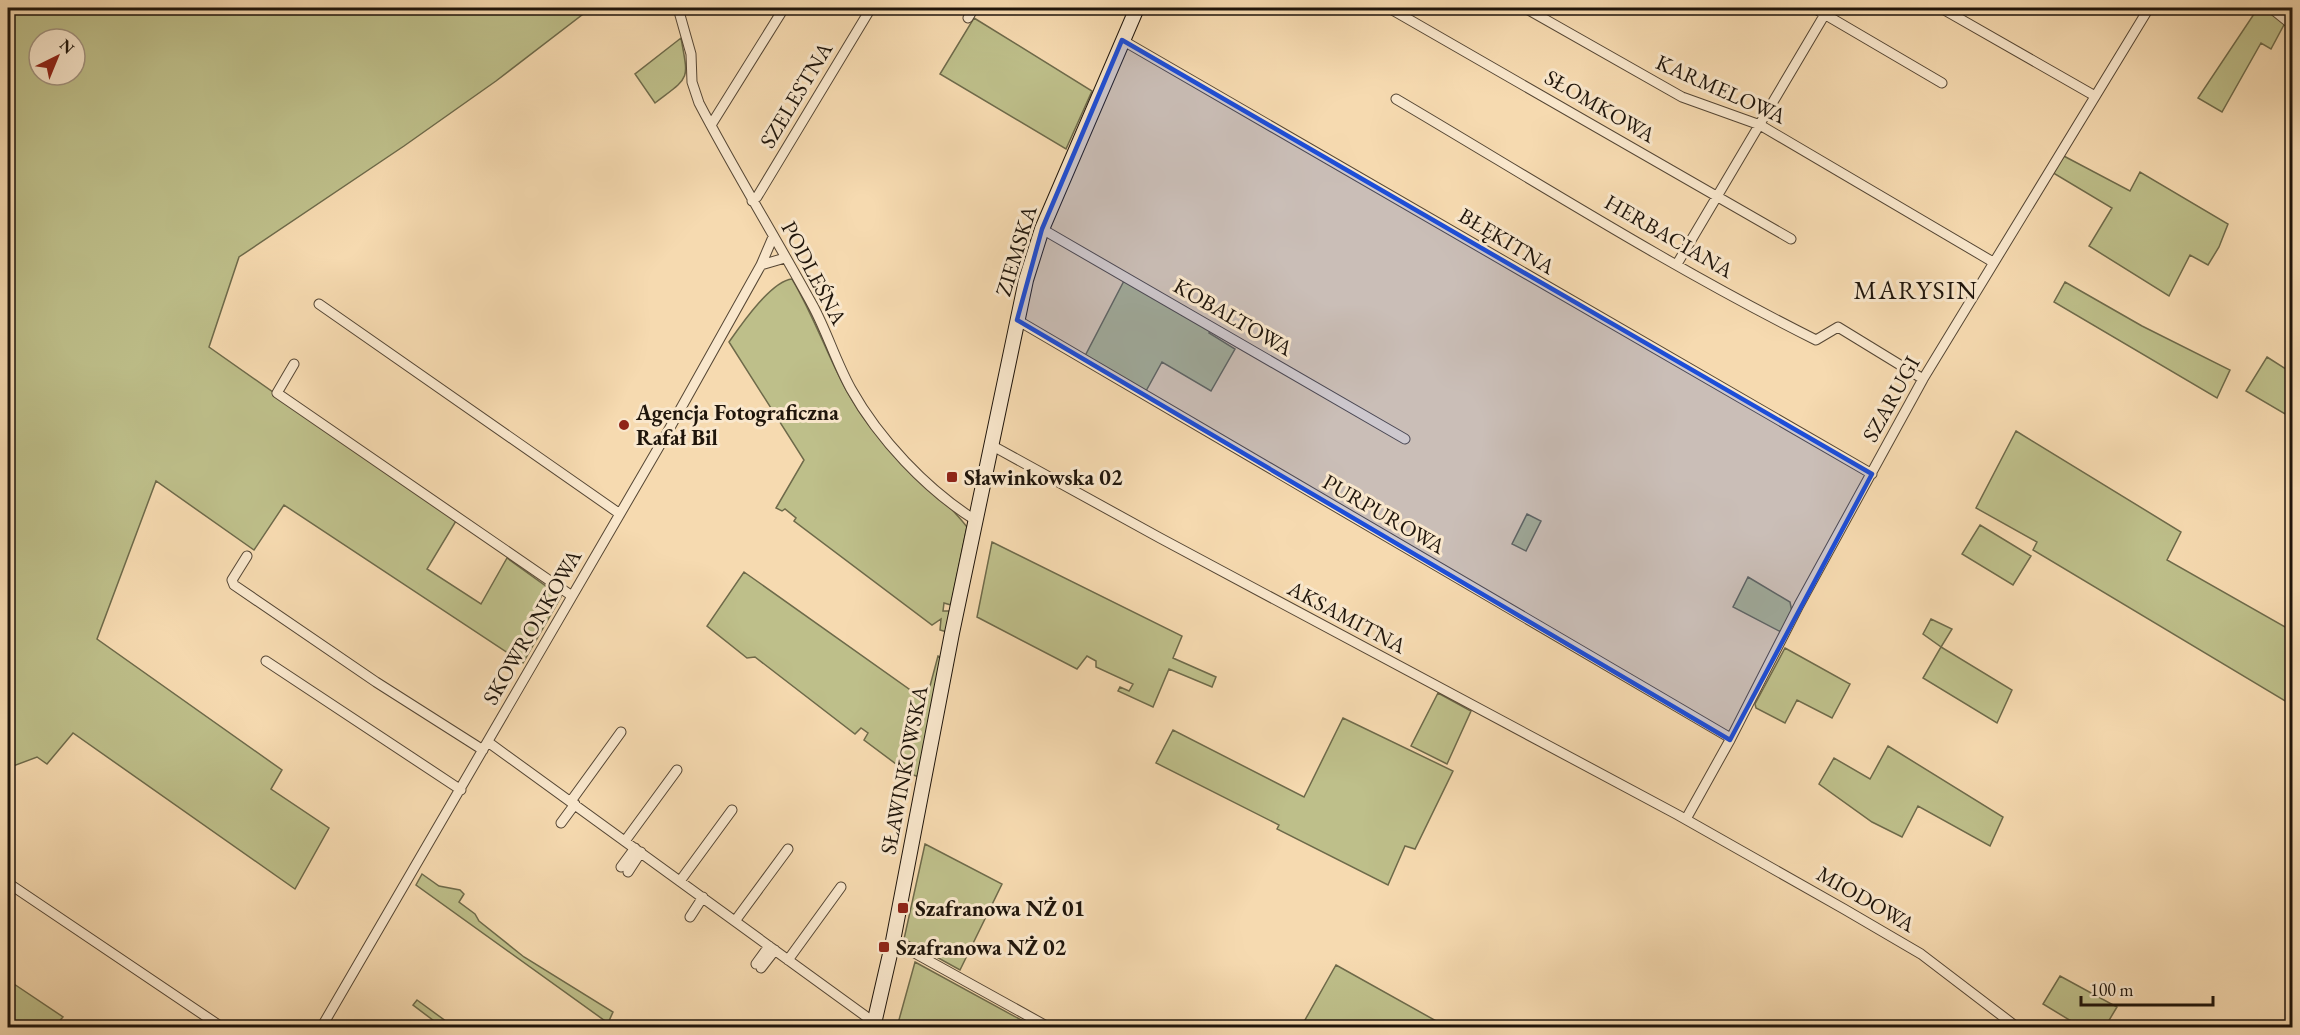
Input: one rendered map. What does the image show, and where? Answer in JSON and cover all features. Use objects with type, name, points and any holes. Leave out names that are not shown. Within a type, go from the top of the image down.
[{"type":"street","points":[[679,12],[687,8]]},
{"type":"street","points":[[711,125],[784,8]]},
{"type":"street","name":"SZELESTNA","points":[[752,201],[758,197],[871,8]]},
{"type":"street","points":[[968,18],[974,8]]},
{"type":"street","name":"ZIEMSKA","points":[[975,520],[1026,280],[1042,229],[1137,8]]},
{"type":"street","name":"SŁOMKOWA","points":[[1389,8],[1791,239]]},
{"type":"street","name":"KARMELOWA","points":[[1525,8],[1682,97],[1760,125],[1993,262]]},
{"type":"street","points":[[1814,8],[1942,83]]},
{"type":"street","points":[[1941,8],[2095,96]]},
{"type":"street","name":"SZARUGI","points":[[1686,819],[1731,740],[1799,605],[1923,379],[2149,8]]},
{"type":"street","points":[[2271,8],[2292,25]]},
{"type":"street","name":"PODLEŚNA","points":[[679,12],[691,54],[692,82],[699,103],[814,308],[846,380],[866,412],[899,453],[926,482],[975,520]]},
{"type":"street","points":[[1677,264],[1825,14]]},
{"type":"street","name":"BŁĘKITNA","points":[[1122,40],[1344,166],[1560,295],[1872,474]]},
{"type":"street","name":"HERBACIANA","points":[[1396,99],[1776,320],[1816,340],[1838,327],[1923,379]]},
{"type":"street","name":"KOBALTOWA","points":[[1042,229],[1405,439]]},
{"type":"street","name":"SKOWRONKOWA","points":[[321,1028],[620,514],[761,265],[773,237]]},
{"type":"street","points":[[761,265],[785,258]]},
{"type":"street","points":[[318,304],[620,514]]},
{"type":"street","name":"PURPUROWA","points":[[1017,320],[1731,740]]},
{"type":"street","points":[[294,364],[277,393],[573,596]]},
{"type":"street","name":"AKSAMITNA","points":[[991,445],[1160,538],[1686,819]]},
{"type":"street","name":"SŁAWINKOWSKA","points":[[874,1025],[893,942],[922,782],[975,520]]},
{"type":"street","points":[[247,556],[232,580],[234,585],[392,693],[486,746],[573,803],[874,1025]]},
{"type":"street","points":[[266,660],[461,790]]},
{"type":"street","points":[[561,823],[621,732]]},
{"type":"street","points":[[625,841],[677,770]]},
{"type":"street","points":[[680,881],[732,810]]},
{"type":"street","name":"MIODOWA","points":[[1686,819],[1921,954],[2018,1028]]},
{"type":"street","points":[[735,921],[788,849]]},
{"type":"street","points":[[624,870],[638,850]]},
{"type":"street","points":[[8,883],[223,1028]]},
{"type":"street","points":[[788,960],[841,886]]},
{"type":"street","points":[[692,918],[706,899]]},
{"type":"street","points":[[893,942],[1050,1028]]},
{"type":"street","points":[[758,966],[772,948]]},
{"type":"highlighted area","points":[[1122,40],[1872,474],[1730,740],[1017,320],[1042,229]]},
{"type":"green space","points":[[8,8],[591,8],[496,81],[239,257],[209,347],[456,521],[427,569],[481,604],[507,558],[561,597],[523,663],[284,505],[254,550],[156,481],[97,639],[282,770],[271,789],[329,828],[295,889],[73,733],[47,764],[37,757],[8,768]]},
{"type":"green space","points":[[2258,8],[2269,8],[2286,21],[2271,49],[2261,43],[2222,112],[2198,98]]},
{"type":"green space","points":[[974,18],[1092,91],[1066,149],[940,74]]},
{"type":"green space","points":[[681,38],[686,71],[684,77],[675,88],[655,103],[635,74]]},
{"type":"green space","points":[[2060,154],[2130,191],[2140,172],[2228,224],[2219,247],[2208,265],[2190,255],[2169,296],[2089,246],[2112,208],[2050,171]]},
{"type":"green space","points":[[1126,277],[1211,328],[1209,333],[1235,349],[1211,391],[1162,362],[1146,391],[1085,356]]},
{"type":"green space","points":[[792,279],[834,367],[863,417],[887,446],[942,499],[967,527],[951,605],[944,603],[943,611],[951,611],[947,632],[940,630],[941,619],[932,625],[794,521],[796,518],[785,509],[782,511],[776,508],[804,460],[729,342],[766,295],[775,287]]},
{"type":"green space","points":[[2065,282],[2142,326],[2230,370],[2217,398],[2054,302]]},
{"type":"green space","points":[[2267,357],[2292,373],[2292,418],[2246,391]]},
{"type":"green space","points":[[2016,431],[2181,532],[2167,560],[2292,631],[2292,705],[2033,550],[2037,542],[1976,508]]},
{"type":"green space","points":[[1527,514],[1541,521],[1526,551],[1512,544]]},
{"type":"green space","points":[[1980,525],[2031,556],[2013,585],[1962,554]]},
{"type":"green space","points":[[992,542],[1182,636],[1173,658],[1216,677],[1212,687],[1169,669],[1153,707],[1118,691],[1120,687],[1129,691],[1133,684],[1096,667],[1096,661],[1087,656],[1077,669],[977,617]]},
{"type":"green space","points":[[744,572],[926,701],[938,656],[945,659],[919,777],[908,773],[864,740],[868,733],[861,728],[855,734],[755,657],[747,658],[707,626]]},
{"type":"green space","points":[[1748,577],[1790,602],[1792,612],[1781,632],[1733,607]]},
{"type":"green space","points":[[1931,619],[1952,629],[1941,647],[1923,634]]},
{"type":"green space","points":[[1941,647],[2012,690],[1997,723],[1923,678]]},
{"type":"green space","points":[[1785,648],[1850,684],[1832,718],[1797,700],[1785,723],[1756,708],[1755,704]]},
{"type":"green space","points":[[1438,693],[1471,711],[1447,764],[1411,746]]},
{"type":"green space","points":[[1343,718],[1453,771],[1415,849],[1405,846],[1388,885],[1277,829],[1279,825],[1156,763],[1173,730],[1304,797]]},
{"type":"green space","points":[[1888,746],[2003,817],[1990,846],[1918,806],[1902,837],[1872,822],[1819,784],[1834,758],[1870,779]]},
{"type":"green space","points":[[925,844],[1002,884],[960,970],[904,939]]},
{"type":"green space","points":[[422,874],[439,886],[460,890],[464,894],[459,902],[524,957],[613,1012],[608,1023],[416,885]]},
{"type":"green space","points":[[915,962],[1034,1027],[897,1027]]},
{"type":"green space","points":[[1336,965],[1447,1027],[1301,1027]]},
{"type":"green space","points":[[2060,976],[2117,1007],[2105,1027],[2081,1027],[2043,1004]]},
{"type":"green space","points":[[8,980],[63,1017],[54,1027],[8,1027]]},
{"type":"green space","points":[[417,1000],[454,1027],[437,1027],[438,1024],[413,1005]]},
{"type":"place","name":"Agencja Fotograficzna Rafał Bil","points":[[624,425]]},
{"type":"place","name":"Sławinkowska 02","points":[[952,477]]},
{"type":"place","name":"Szafranowa NŻ 01","points":[[903,908]]},
{"type":"place","name":"Szafranowa NŻ 02","points":[[884,947]]},
{"type":"district","name":"MARYSIN","points":[[1916,290]]}]
